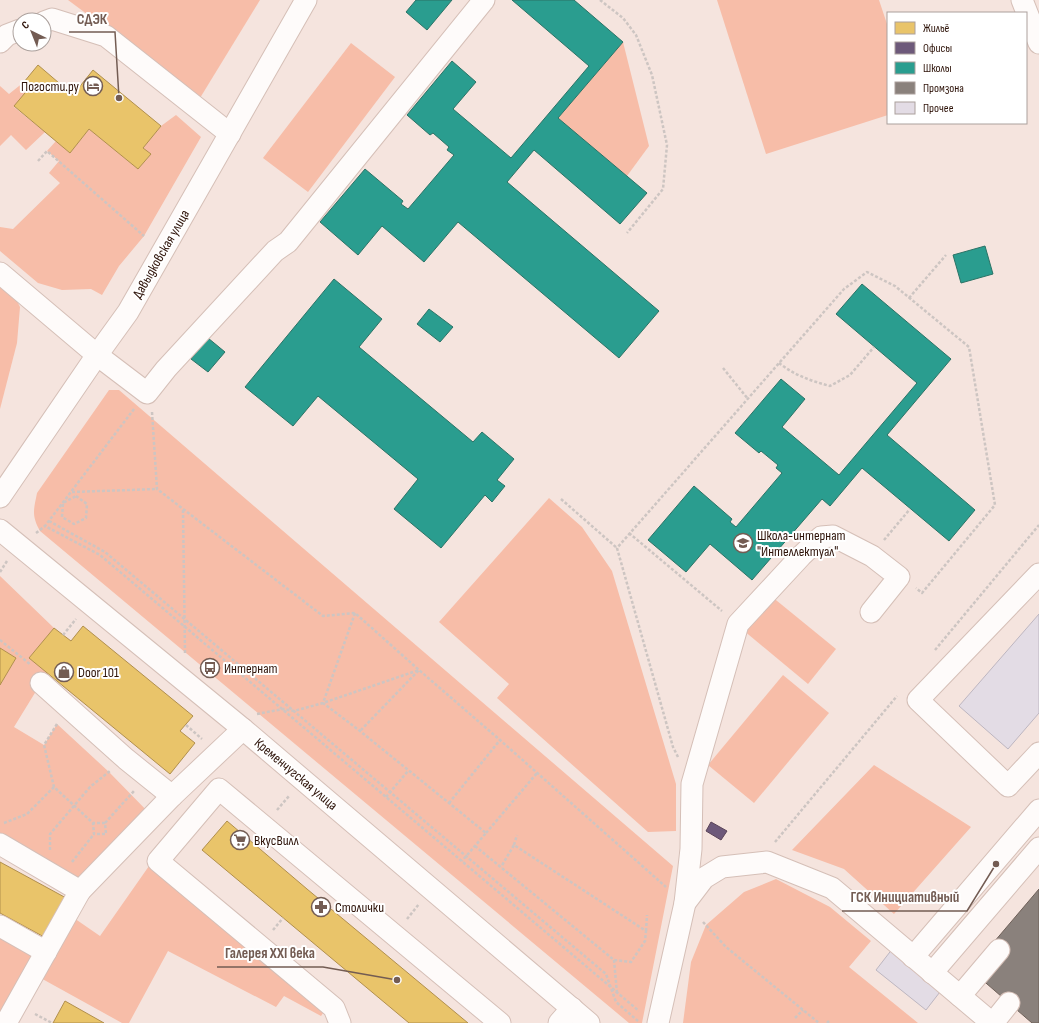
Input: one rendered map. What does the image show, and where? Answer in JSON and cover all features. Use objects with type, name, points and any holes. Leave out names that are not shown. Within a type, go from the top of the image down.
[{"type":"street","name":"Давыдковская улица","points":[[0,497],[128,312],[306,0]]},
{"type":"street","points":[[0,273],[97,355],[147,393],[166,369],[275,251],[288,242],[484,0]]},
{"type":"street","points":[[1022,0],[1027,12]]},
{"type":"street","points":[[1027,13],[1039,43]]},
{"type":"street","points":[[52,19],[106,36],[230,134]]},
{"type":"street","points":[[0,42],[7,35],[12,33]]},
{"type":"street","name":"Кременчугская улица","points":[[0,530],[250,722],[566,1016],[589,1023]]},
{"type":"street","points":[[649,1018],[684,903],[691,849],[692,784],[738,624],[821,536],[833,536],[872,556],[899,577],[871,612]]},
{"type":"street","points":[[1039,574],[918,700],[1008,786],[1039,753]]},
{"type":"street","points":[[41,683],[172,796]]},
{"type":"street","points":[[6,1023],[80,891],[172,796],[250,722]]},
{"type":"street","points":[[340,1023],[334,1008],[158,861],[219,789],[500,1023]]},
{"type":"street","points":[[914,957],[1039,810]]},
{"type":"street","points":[[0,844],[80,891]]},
{"type":"street","points":[[932,973],[1039,848]]},
{"type":"street","points":[[684,903],[704,878],[722,867],[767,862],[832,888],[992,1023],[1009,1004]]},
{"type":"street","points":[[0,926],[46,952]]},
{"type":"street","points":[[960,996],[999,950]]},
{"type":"path","points":[[600,0],[623,18],[636,35],[652,75],[667,145],[663,189],[627,233]]},
{"type":"path","points":[[38,161],[47,151],[144,236]]},
{"type":"path","points":[[909,298],[946,255]]},
{"type":"path","points":[[617,548],[844,289],[867,272],[895,286],[969,347],[996,505],[922,592],[899,577]]},
{"type":"path","points":[[779,363],[788,370],[810,381],[830,386],[850,375],[874,347]]},
{"type":"path","points":[[723,368],[748,399]]},
{"type":"path","points":[[147,393],[152,408],[157,489]]},
{"type":"path","points":[[147,393],[45,526],[100,555],[617,993],[649,1018]]},
{"type":"path","points":[[71,492],[157,489],[323,616],[355,613],[684,903],[726,947],[818,1023]]},
{"type":"path","points":[[76,496],[87,504],[86,518],[74,524],[62,517],[63,503],[76,496]]},
{"type":"path","points":[[561,499],[617,548],[673,747],[692,784]]},
{"type":"path","points":[[872,556],[910,509]]},
{"type":"path","points":[[183,510],[185,654]]},
{"type":"path","points":[[49,522],[105,552],[606,974],[616,1002],[641,1023]]},
{"type":"path","points":[[629,534],[738,624]]},
{"type":"path","points":[[0,572],[8,559]]},
{"type":"path","points":[[322,703],[355,613]]},
{"type":"path","points":[[63,635],[78,617]]},
{"type":"path","points":[[0,640],[40,673],[41,683]]},
{"type":"path","points":[[250,722],[283,709],[294,711],[322,703],[418,670]]},
{"type":"path","points":[[360,731],[418,670]]},
{"type":"path","points":[[322,703],[360,731],[486,833]]},
{"type":"path","points":[[186,725],[204,740]]},
{"type":"path","points":[[448,803],[500,740]]},
{"type":"path","points":[[44,745],[54,787],[93,822],[105,823]]},
{"type":"path","points":[[386,797],[408,771]]},
{"type":"path","points":[[462,861],[537,773]]},
{"type":"path","points":[[94,834],[106,834],[105,823],[147,776]]},
{"type":"path","points":[[0,825],[27,814],[54,787]]},
{"type":"path","points":[[50,834],[90,787]]},
{"type":"path","points":[[278,809],[291,794]]},
{"type":"path","points":[[59,878],[94,834],[93,822]]},
{"type":"path","points":[[500,867],[514,845],[517,835]]},
{"type":"path","points":[[514,845],[646,931]]},
{"type":"path","points":[[475,846],[614,960],[631,962],[645,941],[647,914]]},
{"type":"path","points":[[614,960],[617,993]]},
{"type":"path","points":[[795,1018],[802,1010]]},
{"type":"shaded area","points":[[68,0],[260,0],[200,98]]},
{"type":"shaded area","points":[[717,0],[879,0],[887,24],[887,115],[766,154]]},
{"type":"shaded area","points":[[623,42],[649,146],[627,176],[558,118]]},
{"type":"shaded area","points":[[351,43],[395,77],[308,192],[263,158]]},
{"type":"shaded area","points":[[24,82],[30,87],[14,107],[45,132],[26,150],[11,135],[0,146],[0,86],[9,94]]},
{"type":"shaded area","points":[[176,115],[201,137],[144,236],[119,266],[102,295],[91,289],[62,290],[38,283],[0,251],[0,227],[13,229],[60,183],[49,173],[59,161],[47,151],[56,141],[70,153],[89,129],[138,169],[151,154],[143,148],[161,126]]},
{"type":"shaded area","points":[[0,282],[13,293],[20,307],[17,343],[0,409]]},
{"type":"shaded area","points":[[109,390],[119,390],[673,866],[642,1023],[629,1023],[40,531],[34,516],[37,493]]},
{"type":"shaded area","points":[[549,498],[582,527],[612,571],[676,784],[676,831],[648,832],[497,698],[509,684],[439,622]]},
{"type":"shaded area","points":[[0,576],[54,628],[29,658],[49,674],[41,683],[14,727],[44,745],[57,724],[109,772],[152,816],[80,891],[0,844],[0,685],[16,658],[0,648]]},
{"type":"shaded area","points":[[771,596],[836,649],[808,684],[743,630]]},
{"type":"shaded area","points":[[783,675],[829,713],[754,803],[708,765]]},
{"type":"shaded area","points":[[874,765],[971,827],[894,914],[844,869],[792,850]]},
{"type":"shaded area","points":[[149,866],[328,1006],[321,1016],[284,996],[276,1007],[168,951],[129,1023],[122,1023],[37,976],[71,916],[100,936]]},
{"type":"shaded area","points":[[776,879],[830,907],[871,941],[849,967],[918,1023],[683,1023],[691,962],[706,925],[744,892]]},
{"type":"shaded area","points":[[0,926],[46,952],[0,1023]]},
{"type":"building: Жильё","points":[[38,65],[73,95],[93,70],[161,126],[143,148],[151,154],[138,169],[89,129],[70,153],[14,106],[30,87],[24,82]]},
{"type":"building: Жильё","points":[[83,626],[193,716],[180,731],[195,743],[170,774],[29,658],[54,628],[71,641]]},
{"type":"building: Жильё","points":[[0,648],[16,658],[0,685]]},
{"type":"building: Жильё","points":[[227,821],[468,1023],[409,1023],[202,850]]},
{"type":"building: Жильё","points":[[0,862],[68,899],[46,938],[0,913]]},
{"type":"building: Жильё","points":[[65,1001],[104,1023],[53,1023]]},
{"type":"building: Офисы","points":[[711,822],[727,831],[721,840],[706,831]]},
{"type":"building: Школы","points":[[416,0],[452,0],[427,30],[406,12]]},
{"type":"building: Школы","points":[[512,0],[574,0],[623,42],[558,118],[647,193],[620,224],[534,150],[507,182],[659,311],[619,358],[458,222],[424,262],[382,226],[358,255],[320,222],[365,169],[403,201],[401,204],[408,209],[454,155],[447,150],[449,147],[433,133],[430,135],[407,115],[452,61],[476,82],[453,109],[511,158],[589,66]]},
{"type":"building: Школы","points":[[985,246],[993,274],[961,283],[953,255]]},
{"type":"building: Школы","points":[[334,279],[382,319],[359,347],[473,442],[482,432],[514,459],[497,480],[505,486],[492,502],[485,495],[441,548],[394,509],[418,479],[318,396],[293,426],[245,387]]},
{"type":"building: Школы","points":[[862,284],[951,359],[887,435],[975,510],[949,541],[862,468],[830,506],[822,499],[752,580],[710,544],[686,572],[648,540],[694,486],[732,519],[730,522],[736,527],[782,473],[776,468],[778,465],[761,451],[759,453],[735,433],[781,379],[805,399],[782,427],[839,475],[917,383],[836,314]]},
{"type":"building: Школы","points":[[429,309],[453,327],[440,342],[417,324]]},
{"type":"building: Школы","points":[[208,338],[225,352],[208,372],[191,359]]},
{"type":"building: Промзона","points":[[1039,889],[1039,1023],[1032,1023],[979,977],[994,942]]},
{"type":"building: Прочее","points":[[1039,614],[1039,713],[1008,749],[959,706]]},
{"type":"building: Прочее","points":[[893,948],[943,988],[926,1010],[876,970]]},
{"type":"place","name":"Погости.ру","points":[[93,86]]},
{"type":"place","name":"СДЭК","points":[[119,98]]},
{"type":"place","name":"Школа-интернат \"Интеллектуал\"","points":[[743,543]]},
{"type":"place","name":"Интернат","points":[[210,668]]},
{"type":"place","name":"Door 101","points":[[64,672]]},
{"type":"place","name":"ВкусВилл","points":[[240,840]]},
{"type":"place","name":"ГСК Инициативный","points":[[996,864]]},
{"type":"place","name":"Столички","points":[[321,907]]},
{"type":"place","name":"Галерея XXI века","points":[[397,980]]}]
